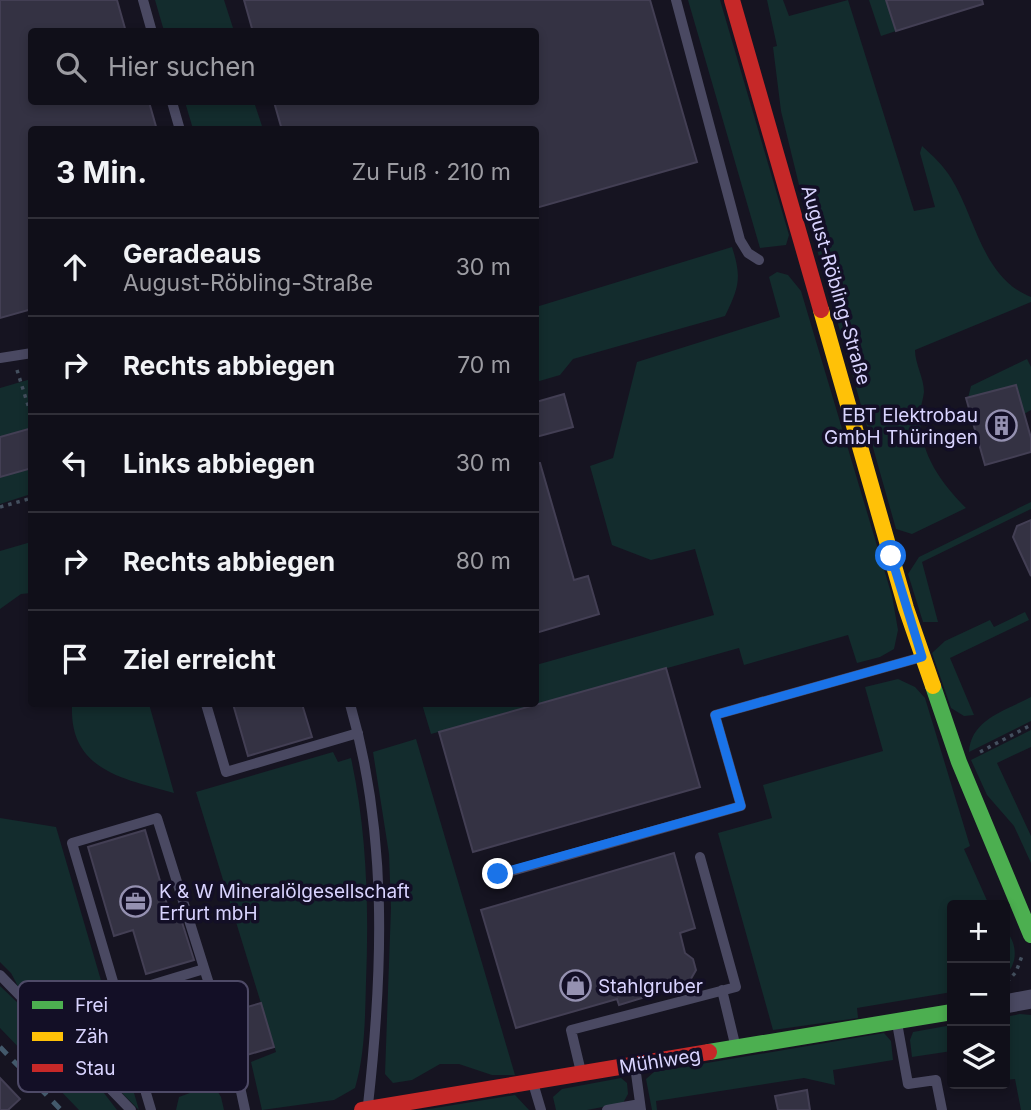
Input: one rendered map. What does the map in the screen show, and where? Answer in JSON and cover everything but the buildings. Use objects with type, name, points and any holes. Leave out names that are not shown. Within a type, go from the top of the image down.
[{"type":"street","name":"August-Röbling-Straße","points":[[732,0],[922,657],[959,762],[1031,935]]},
{"type":"street","points":[[1010,1003],[1031,999]]},
{"type":"street","name":"Mühlweg","points":[[362,1110],[947,1013]]},
{"type":"lane","points":[[143,0],[151,28]]},
{"type":"lane","points":[[676,0],[740,240],[748,253],[759,260]]},
{"type":"lane","points":[[173,105],[179,126]]},
{"type":"lane","points":[[0,358],[28,354]]},
{"type":"lane","points":[[498,874],[741,806],[715,715],[922,657]]},
{"type":"lane","points":[[207,707],[226,772],[358,733]]},
{"type":"lane","points":[[350,707],[371,796],[379,866],[375,1045],[368,1109]]},
{"type":"lane","points":[[114,981],[72,842],[157,818],[208,981]]},
{"type":"lane","points":[[581,1074],[571,1030],[736,987],[700,857]]},
{"type":"lane","points":[[163,981],[204,968]]},
{"type":"lane","points":[[0,975],[18,994]]},
{"type":"lane","points":[[722,990],[736,1049]]},
{"type":"lane","points":[[897,1021],[908,1084],[936,1080],[942,1110]]},
{"type":"lane","points":[[607,1110],[641,1107],[635,1065]]},
{"type":"lane","points":[[533,1083],[541,1110]]},
{"type":"lane","points":[[114,1092],[131,1110]]},
{"type":"lane","points":[[146,1092],[151,1110]]},
{"type":"lane","points":[[241,1092],[245,1110]]},
{"type":"path","points":[[13,358],[28,405]]},
{"type":"path","points":[[0,508],[28,499]]},
{"type":"path","points":[[959,762],[1031,725]]},
{"type":"path","points":[[1010,978],[1016,972],[1021,957],[1031,953]]},
{"type":"green space","points":[[155,0],[224,0],[233,28],[163,28]]},
{"type":"green space","points":[[688,0],[720,0],[789,235],[786,245],[760,248]]},
{"type":"green space","points":[[767,0],[783,0],[789,16],[848,0],[914,211],[935,207],[920,153],[922,146],[951,178],[982,245],[1001,276],[1031,297],[1031,302],[915,350],[924,387],[920,416],[924,445],[934,468],[948,489],[966,508],[912,534],[896,529],[801,193],[781,111],[773,47],[777,46]]},
{"type":"green space","points":[[869,0],[886,0],[896,31],[881,36]]},
{"type":"green space","points":[[186,105],[255,105],[262,126],[192,126]]},
{"type":"green space","points":[[732,247],[738,275],[725,316],[573,359],[560,375],[539,381],[539,306]]},
{"type":"green space","points":[[777,272],[788,275],[801,291],[892,596],[898,630],[894,649],[880,657],[857,663],[848,635],[744,665],[739,648],[539,704],[539,664],[714,615],[695,549],[651,560],[612,545],[590,466],[613,458],[637,362],[780,317],[769,277]]},
{"type":"green space","points":[[1027,359],[1031,367],[1031,410],[1024,414],[1016,385],[968,398],[971,386]]},
{"type":"green space","points":[[28,380],[28,429],[0,437],[0,388]]},
{"type":"green space","points":[[28,469],[28,495],[0,504],[0,477]]},
{"type":"green space","points":[[1031,502],[1031,509],[922,562],[938,622],[923,622],[908,574],[919,557]]},
{"type":"green space","points":[[28,543],[28,593],[21,594],[0,609],[0,551]]},
{"type":"green space","points":[[1025,612],[1029,620],[950,658],[974,715],[964,716],[951,708],[932,653],[945,641],[990,620],[994,627]]},
{"type":"green space","points":[[898,679],[915,687],[925,698],[970,846],[964,849],[987,900],[947,900],[947,993],[857,1008],[858,1018],[773,1030],[718,833],[772,818],[763,785],[883,751],[865,687]]},
{"type":"green space","points":[[1031,697],[1031,721],[969,752],[976,731],[983,724],[991,717]]},
{"type":"green space","points":[[72,707],[150,707],[174,793],[137,783],[104,769],[90,759],[80,745],[74,728]]},
{"type":"green space","points":[[423,707],[528,707],[431,734]]},
{"type":"green space","points":[[1031,730],[1031,747],[997,763],[1031,836],[1031,863],[1014,826],[987,795],[971,760]]},
{"type":"green space","points":[[416,739],[515,1075],[492,1075],[459,1064],[440,1064],[412,1080],[393,1083],[385,1074],[391,908],[389,854],[373,752]]},
{"type":"green space","points":[[333,752],[338,762],[351,758],[364,842],[367,954],[361,1062],[355,1088],[334,1100],[262,1110],[251,1062],[276,1052],[196,792]]},
{"type":"green space","points":[[0,818],[56,827],[101,981],[18,981],[18,986],[11,973],[0,962]]},
{"type":"green space","points":[[1010,937],[1015,952],[1010,971]]},
{"type":"green space","points":[[0,986],[18,1003],[18,1047],[0,1028]]},
{"type":"green space","points":[[1031,1015],[1031,1110],[1021,1110],[1015,1079],[1010,1080],[1010,1016]]},
{"type":"green space","points":[[947,1026],[947,1052],[912,1057],[910,1040],[913,1032]]},
{"type":"green space","points":[[884,1033],[891,1041],[893,1060],[833,1070],[835,1085],[804,1078],[656,1101],[657,1110],[652,1110],[646,1079],[654,1072]]},
{"type":"green space","points":[[621,1078],[627,1083],[628,1094],[623,1103],[587,1110],[556,1110],[553,1097],[562,1089]]},
{"type":"green space","points":[[62,1092],[103,1092],[117,1110],[79,1110]]},
{"type":"green space","points":[[121,1092],[134,1092],[139,1110]]},
{"type":"green space","points":[[192,1092],[218,1092],[224,1110],[176,1110],[179,1097]]},
{"type":"green space","points":[[515,1095],[529,1110],[423,1110]]},
{"type":"railway","points":[[0,1047],[18,1066]]},
{"type":"railway","points":[[44,1092],[61,1110]]},
{"type":"traffic: fast","points":[[933,686],[959,762],[1031,935]]},
{"type":"traffic: fast","points":[[709,1052],[947,1013]]},
{"type":"traffic: slow","points":[[821,310],[906,608],[933,686]]},
{"type":"traffic: jam","points":[[732,0],[821,310]]},
{"type":"traffic: jam","points":[[362,1110],[709,1052]]},
{"type":"place","name":"EBT Elektrobau GmbH Thüringen","points":[[1001,426]]},
{"type":"place","name":"K & W Mineralölgesellschaft Erfurt mbH","points":[[136,902]]},
{"type":"place","name":"Stahlgruber","points":[[575,986]]},
{"type":"route","points":[[498,874],[741,806],[715,715],[922,657],[891,556]]}]
